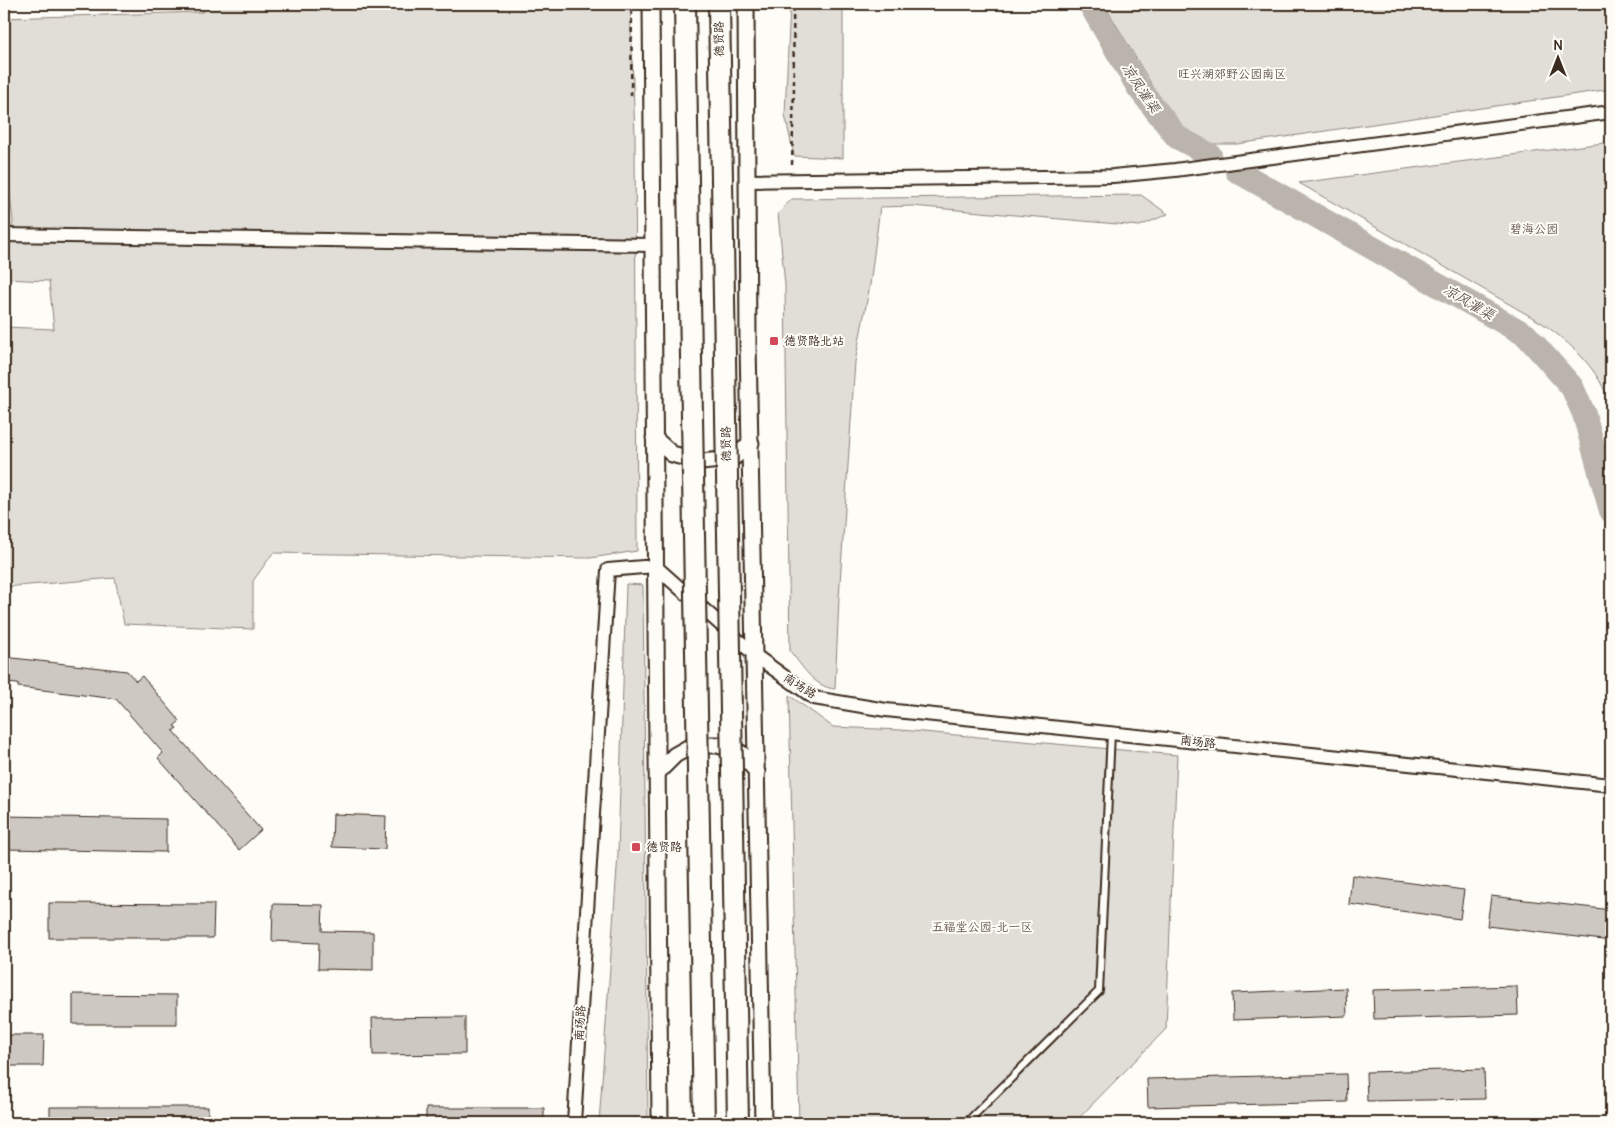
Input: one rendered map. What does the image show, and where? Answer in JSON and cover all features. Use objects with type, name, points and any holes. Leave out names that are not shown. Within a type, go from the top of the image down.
[{"type":"highway","points":[[685,4],[704,1123]]},
{"type":"highway","name":"德贤路","points":[[719,4],[738,1123]]},
{"type":"street","points":[[651,4],[660,1123]]},
{"type":"street","name":"德贤路","points":[[746,4],[746,181],[750,443],[756,656],[764,1123]]},
{"type":"street","points":[[746,181],[1112,176],[1175,170],[1611,112]]},
{"type":"street","points":[[4,235],[653,245]]},
{"type":"street","points":[[654,438],[672,454],[701,462],[732,459],[750,443]]},
{"type":"street","name":"南场路","points":[[574,1123],[608,570],[655,566],[756,656],[814,698],[886,710],[1611,786]]},
{"type":"street","points":[[658,772],[675,755],[693,745],[718,745],[741,753],[758,772]]},
{"type":"lane","points":[[966,1123],[1099,991],[1111,733]]},
{"type":"path","points":[[631,96],[632,4]]},
{"type":"path","points":[[792,165],[794,86],[793,4]]},
{"type":"green space","points":[[202,4],[630,4],[635,135],[637,551],[590,558],[273,553],[253,581],[253,629],[124,624],[115,578],[4,587],[4,327],[54,329],[49,281],[4,279],[13,221],[4,147],[4,18],[203,12]]},
{"type":"green space","points":[[790,4],[843,4],[843,158],[794,156],[785,115]]},
{"type":"green space","name":"旺兴湖郊野公园南区","points":[[1104,4],[1611,4],[1611,89],[1237,144],[1209,144],[1183,131],[1167,111]]},
{"type":"green space","name":"碧海公园","points":[[1611,142],[1611,406],[1606,392],[1584,359],[1542,323],[1299,183]]},
{"type":"green space","points":[[1141,195],[1168,214],[1140,226],[912,206],[880,207],[870,285],[855,362],[839,598],[835,689],[821,684],[804,670],[790,651],[785,285],[778,213],[792,199]]},
{"type":"green space","points":[[626,584],[643,585],[648,1123],[599,1123],[618,854]]},
{"type":"green space","name":"五福堂公园-北一区","points":[[789,695],[833,727],[901,730],[1177,755],[1166,1029],[1074,1123],[799,1123]]},
{"type":"building","points":[[4,657],[127,671],[136,681],[142,676],[180,721],[174,726],[177,728],[173,731],[261,830],[239,850],[158,758],[163,753],[116,699],[18,687],[18,684],[4,683]]},
{"type":"building","points":[[333,814],[386,816],[385,849],[332,847]]},
{"type":"building","points":[[4,816],[166,819],[166,852],[4,849]]},
{"type":"building","points":[[1352,875],[1464,890],[1460,919],[1349,904]]},
{"type":"building","points":[[1491,896],[1611,910],[1611,941],[1487,926]]},
{"type":"building","points":[[49,903],[214,904],[213,938],[49,938]]},
{"type":"building","points":[[273,904],[323,905],[322,931],[373,932],[373,970],[318,969],[319,943],[272,941]]},
{"type":"building","points":[[1517,986],[1518,1015],[1374,1019],[1373,990]]},
{"type":"building","points":[[1346,988],[1347,1016],[1233,1020],[1232,993]]},
{"type":"building","points":[[73,994],[177,995],[177,1024],[73,1024]]},
{"type":"building","points":[[465,1017],[465,1054],[373,1055],[372,1018]]},
{"type":"building","points":[[4,1035],[44,1035],[43,1066],[4,1066]]},
{"type":"building","points":[[1484,1069],[1485,1099],[1367,1101],[1366,1072]]},
{"type":"building","points":[[1346,1074],[1347,1102],[1148,1107],[1147,1079]]},
{"type":"building","points":[[50,1107],[208,1107],[208,1123],[50,1123]]},
{"type":"building","points":[[426,1108],[544,1108],[544,1123],[426,1123]]},
{"type":"waterway","name":"凉凤灌渠","points":[[1090,4],[1138,87],[1177,137],[1210,155]]},
{"type":"waterway","name":"凉风灌渠","points":[[1237,171],[1526,335],[1572,387],[1584,414],[1611,511]]},
{"type":"place","name":"德贤路北站","points":[[774,341]]},
{"type":"place","name":"德贤路","points":[[636,847]]}]
